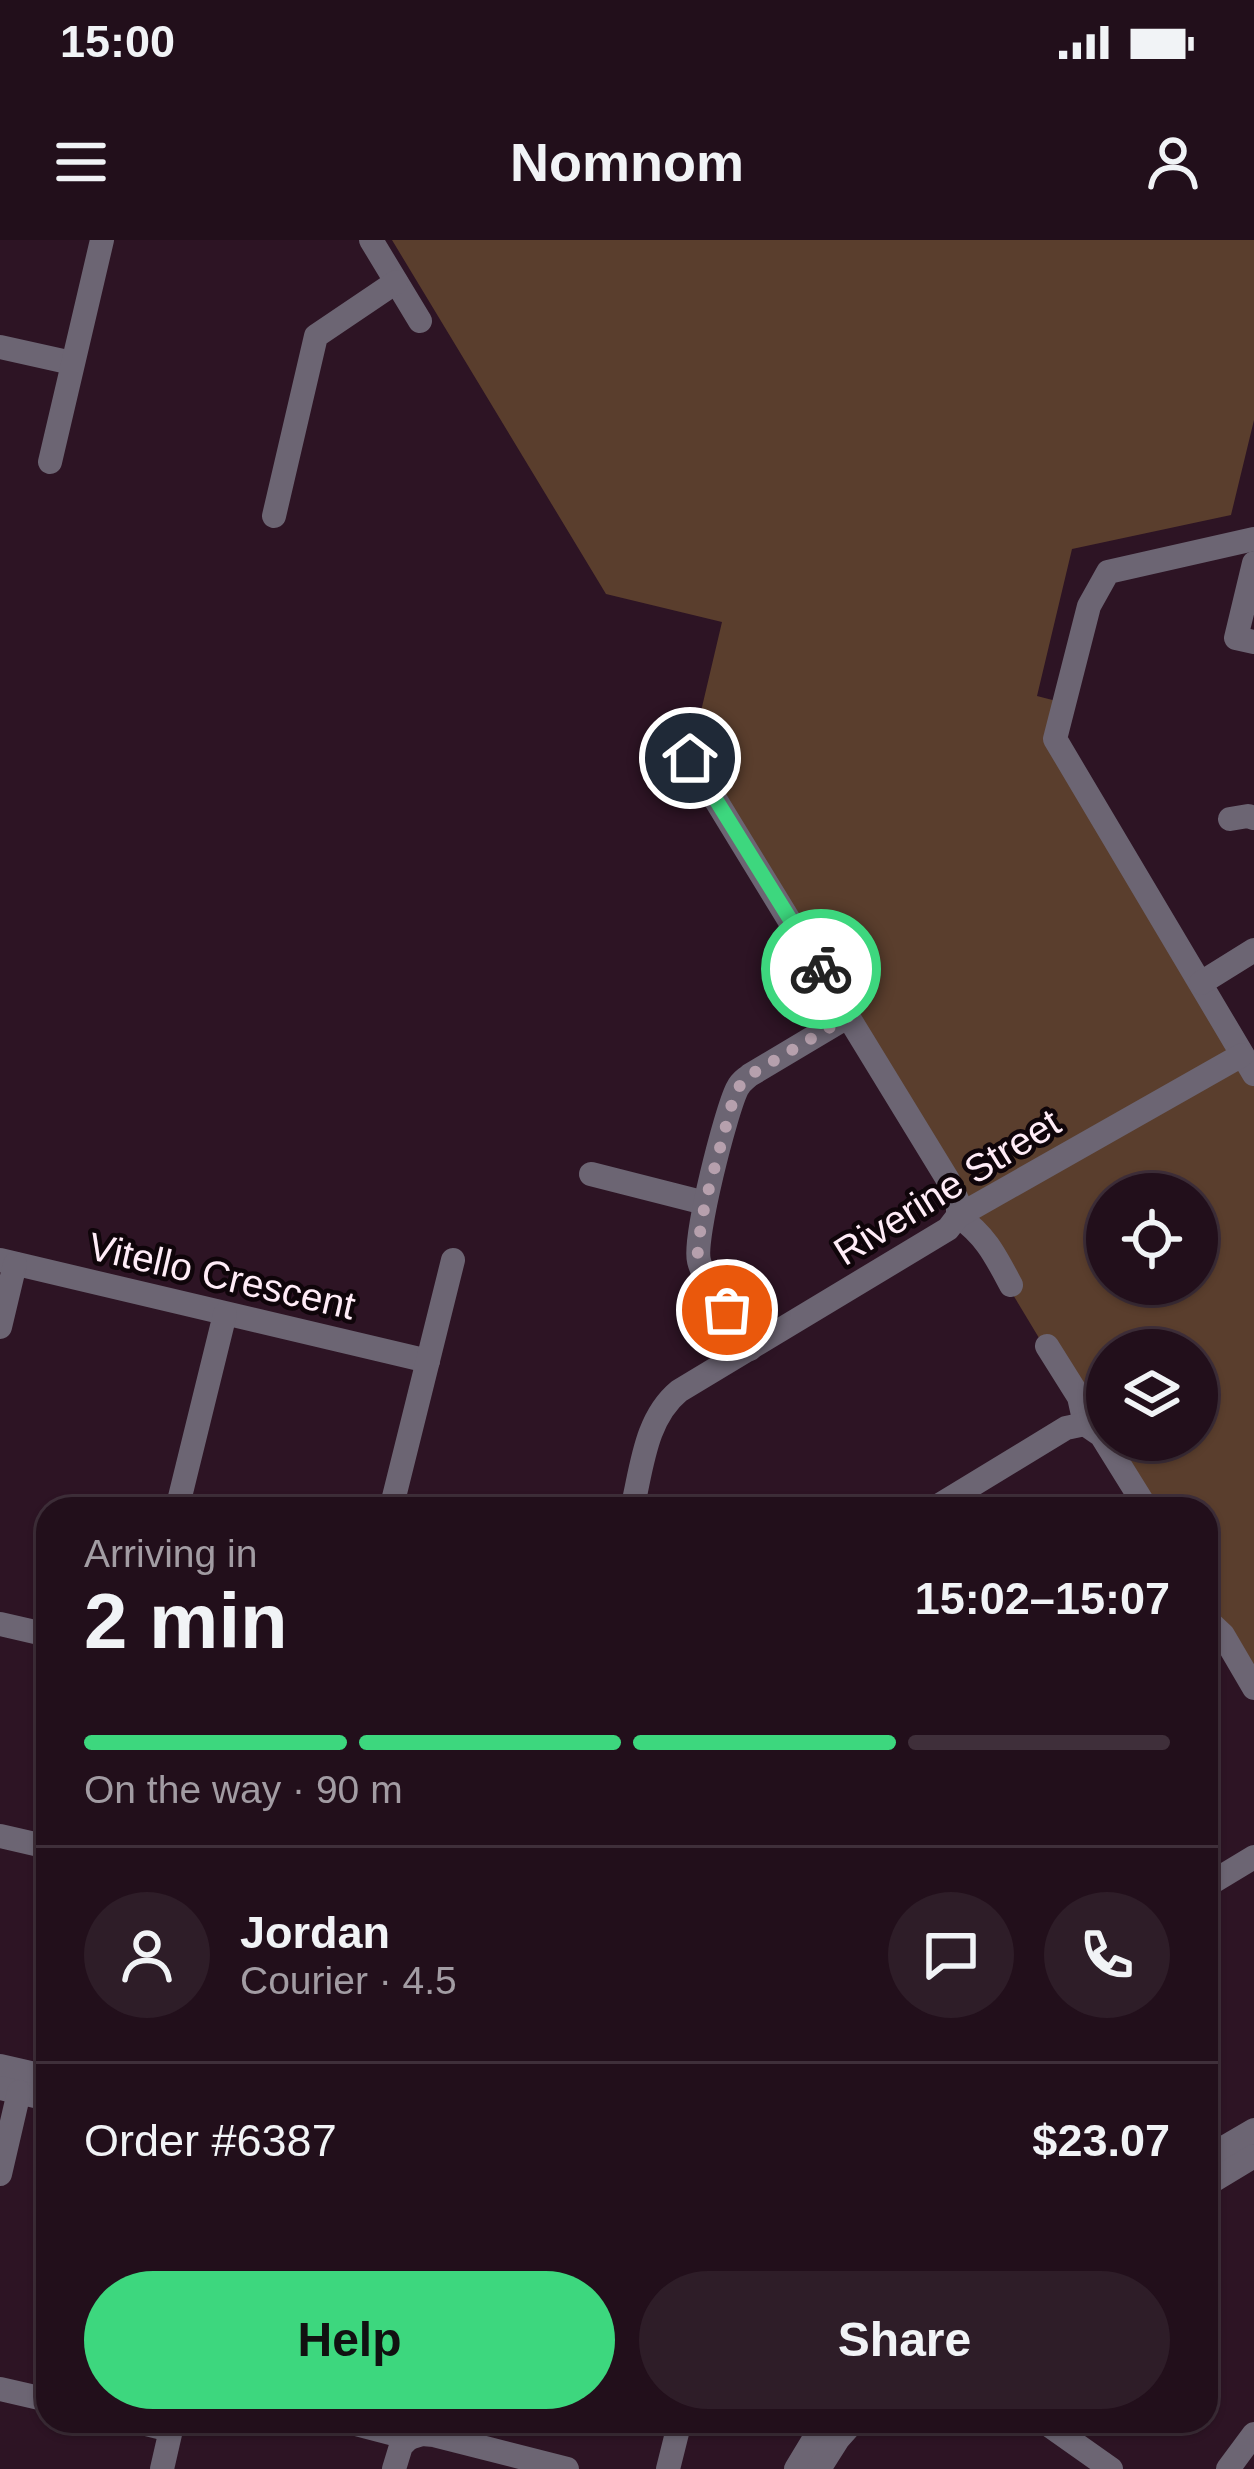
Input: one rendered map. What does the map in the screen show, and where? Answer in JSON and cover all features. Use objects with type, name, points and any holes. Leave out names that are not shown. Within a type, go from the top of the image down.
[{"type":"street","points":[[50,462],[102,240]]},
{"type":"street","points":[[370,240],[420,321]]},
{"type":"street","points":[[274,516],[316,336],[396,282]]},
{"type":"street","points":[[0,347],[72,363]]},
{"type":"street","points":[[1248,1065],[1055,739],[1089,606],[1108,572],[1254,538]]},
{"type":"street","points":[[1254,563],[1236,638],[1254,642]]},
{"type":"street","points":[[690,758],[948,1180],[958,1202],[958,1216],[981,1234],[1011,1285]]},
{"type":"street","points":[[1201,983],[1254,950]]},
{"type":"street","points":[[750,1349],[697,1250],[733,1100],[742,1081],[849,1016]]},
{"type":"street","name":"Riverine Street","points":[[635,1497],[658,1413],[679,1391],[948,1229],[958,1216],[1248,1065]]},
{"type":"street","points":[[591,1174],[705,1203]]},
{"type":"street","points":[[394,1497],[453,1260]]},
{"type":"street","points":[[0,1327],[7,1262]]},
{"type":"street","name":"Vitello Crescent","points":[[7,1262],[428,1361]]},
{"type":"street","points":[[180,1497],[225,1315]]},
{"type":"street","points":[[1047,1346],[1079,1397],[1084,1424],[1101,1436],[1139,1497]]},
{"type":"street","points":[[953,1497],[1066,1428],[1084,1424]]},
{"type":"street","points":[[0,1624],[36,1632]]},
{"type":"street","points":[[1218,1630],[1254,1688]]},
{"type":"street","points":[[0,1836],[36,1844]]},
{"type":"street","points":[[1218,1879],[1254,1857]]},
{"type":"street","points":[[0,2066],[36,2074]]},
{"type":"street","points":[[0,2174],[9,2090]]},
{"type":"street","points":[[1218,2151],[1254,2130]]},
{"type":"street","points":[[1218,2178],[1254,2156]]},
{"type":"street","points":[[0,2389],[36,2397]]},
{"type":"street","points":[[162,2469],[170,2433]]},
{"type":"street","points":[[390,2433],[409,2438]]},
{"type":"street","points":[[668,2469],[677,2433]]},
{"type":"street","points":[[796,2469],[818,2433]]},
{"type":"street","points":[[819,2469],[843,2433]]},
{"type":"street","points":[[1054,2433],[1084,2462],[1111,2469]]},
{"type":"street","points":[[394,2469],[401,2446],[422,2434],[567,2469]]},
{"type":"street","points":[[1228,2469],[1254,2434]]},
{"type":"shaded area","points":[[392,240],[1254,240],[1254,420],[1231,515],[1072,549],[1037,696],[1064,703],[1055,739],[1254,1071],[1254,1695],[1218,1635],[1218,1497],[1135,1497],[1113,1461],[1218,1461],[1218,1329],[1086,1329],[1086,1416],[690,758],[722,622],[606,594]]},
{"type":"way so far","points":[[727,1310],[703,1271],[697,1250],[733,1100],[750,1075],[849,1016],[821,969]]},
{"type":"route","points":[[690,758],[821,969]]}]
